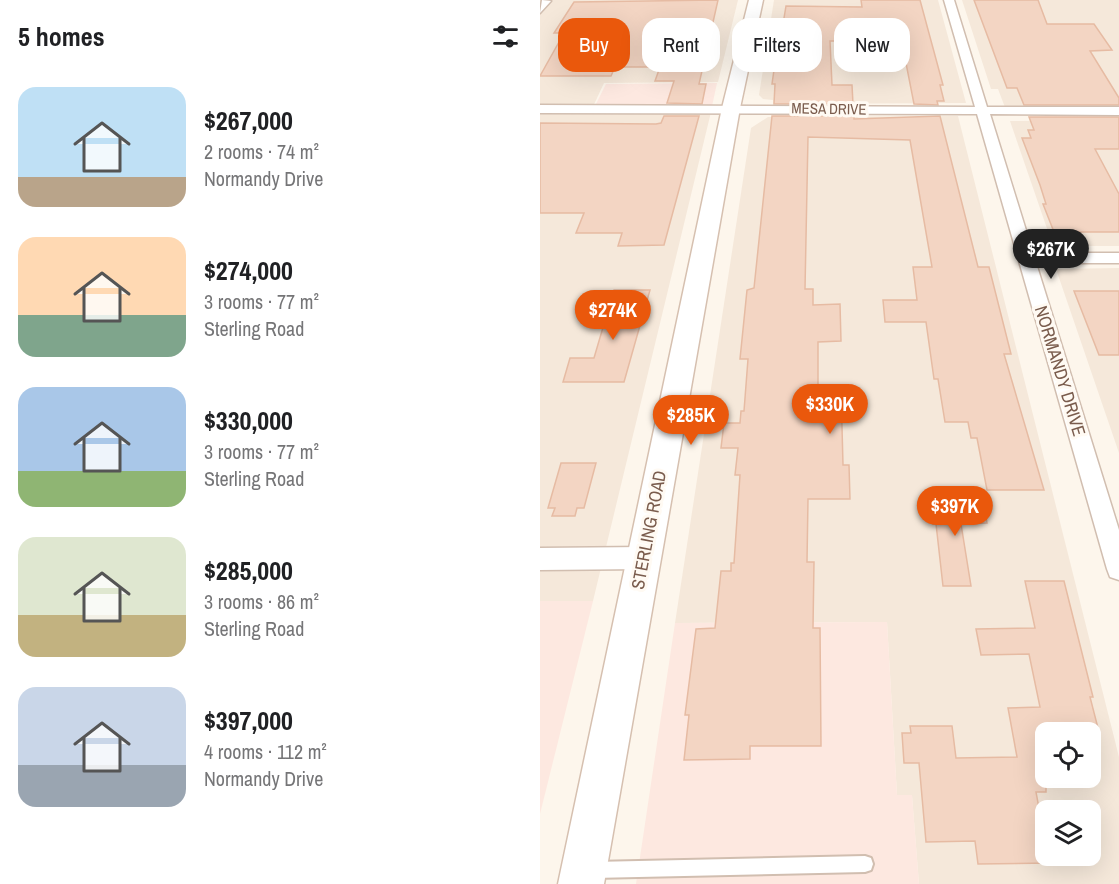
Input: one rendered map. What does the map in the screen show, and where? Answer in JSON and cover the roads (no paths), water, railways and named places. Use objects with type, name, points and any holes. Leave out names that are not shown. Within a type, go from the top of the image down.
[{"type":"street","points":[[540,10],[546,0]]},
{"type":"street","name":"STERLING ROAD","points":[[582,877],[702,269],[731,108],[756,0]]},
{"type":"street","name":"NORMANDY DRIVE","points":[[949,0],[1119,569]]},
{"type":"street","name":"MESA DRIVE","points":[[540,109],[1119,111]]},
{"type":"street","points":[[1026,258],[1119,258]]},
{"type":"street","points":[[540,559],[644,558]]},
{"type":"lane","points":[[582,877],[864,864]]}]
